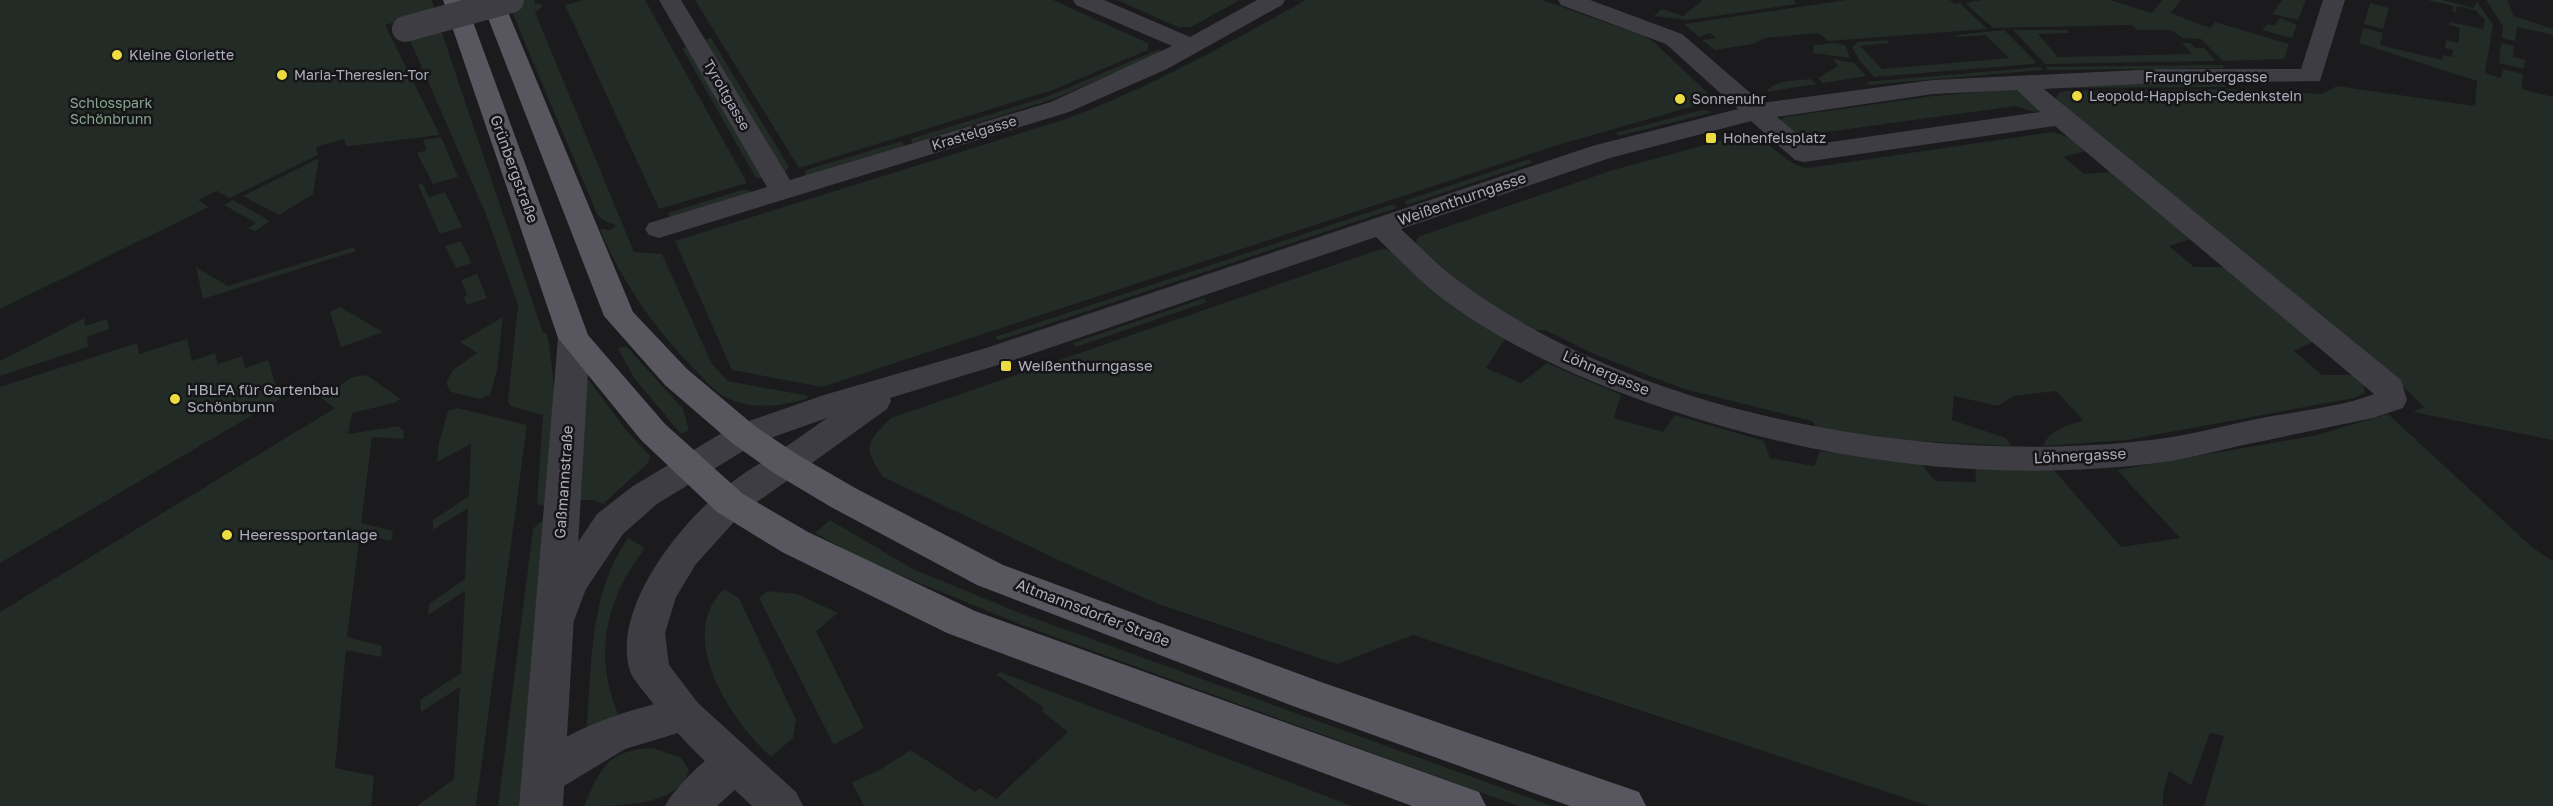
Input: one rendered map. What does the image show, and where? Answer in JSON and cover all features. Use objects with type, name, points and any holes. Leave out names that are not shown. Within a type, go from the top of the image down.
[{"type":"main road","name":"Grünbergstraße","points":[[454,0],[574,338]]},
{"type":"main road","name":"Altmannsdorfer Straße","points":[[492,0],[619,316],[676,377],[744,435],[786,465],[990,575],[1306,694],[1624,806]]},
{"type":"main road","points":[[574,338],[626,403],[690,468],[730,503],[795,542],[961,622],[1464,806]]},
{"type":"street","points":[[397,31],[511,0]]},
{"type":"street","name":"Tyroltgasse","points":[[670,0],[783,191]]},
{"type":"street","points":[[1084,0],[1192,46]]},
{"type":"street","name":"Krastelgasse","points":[[659,229],[1059,107],[1158,64],[1274,0]]},
{"type":"street","points":[[1569,0],[1674,39],[1804,154],[2060,117]]},
{"type":"street","name":"Fraungrubergasse","points":[[2022,82],[2158,75],[2311,76],[2334,0]]},
{"type":"street","points":[[1755,112],[1934,87],[2022,82],[2060,117]]},
{"type":"street","name":"Weißenthurngasse","points":[[690,468],[744,435],[836,402],[897,385],[1382,227],[1601,152],[1755,112]]},
{"type":"street","name":"Löhnergasse","points":[[1382,227],[1431,273],[1468,302],[1512,330],[1568,358],[1606,375],[1737,421],[1840,444],[1895,452],[1978,458],[2062,458],[2140,453],[2373,407],[2391,400],[2389,388],[2377,377],[2060,117]]},
{"type":"street","name":"Gaßmannstraße","points":[[542,791],[574,338]]},
{"type":"street","name":"Weißenthurngasse","points":[[781,806],[684,715],[650,670],[646,633],[658,594],[683,554],[730,503],[897,385]]},
{"type":"street","name":"Gaßmannstraße","points":[[554,625],[570,585],[610,524],[645,495],[690,468]]},
{"type":"street","points":[[542,791],[608,735],[642,722],[684,715]]},
{"type":"street","points":[[687,806],[724,773],[733,761]]},
{"type":"green space","name":"Schlosspark Schönbrunn","points":[[0,0],[432,0],[435,11],[385,25],[440,135],[351,146],[346,146],[344,139],[316,147],[318,155],[230,198],[217,191],[198,200],[209,207],[0,309]]},
{"type":"green space","points":[[507,0],[534,0],[535,4],[541,4],[542,7],[535,12],[634,252],[662,254],[712,364],[728,381],[809,396],[806,399],[787,404],[758,406],[748,405],[724,396],[710,386],[695,370],[640,304],[618,268],[600,229],[611,230],[616,225],[603,220],[597,214]]},
{"type":"green space","points":[[583,0],[645,0],[747,183],[659,209],[565,5]]},
{"type":"green space","points":[[695,0],[1053,0],[1148,43],[1148,50],[1053,90],[799,168]]},
{"type":"green space","points":[[1117,0],[1240,0],[1191,27],[1178,27]]},
{"type":"green space","points":[[1306,0],[1542,0],[1642,35],[1654,42],[1715,100],[1558,145],[822,387],[732,370],[675,241],[1066,119],[1158,79]]},
{"type":"green space","points":[[1703,0],[1794,0],[1797,4],[1688,20],[1654,16],[1662,9],[1683,16]]},
{"type":"green space","points":[[1846,0],[1950,0],[1954,4],[1960,3],[1987,29],[1829,41],[1818,33],[1765,38],[1753,44],[1715,50],[1702,40],[1716,38],[1710,33],[1699,37],[1684,24]]},
{"type":"green space","points":[[1981,0],[2110,0],[2152,13],[2162,0],[2181,0],[2171,13],[2210,28],[2215,22],[2289,44],[2284,59],[2223,61],[2201,39],[2183,38],[2171,30],[2138,30],[2131,25],[1993,28],[1965,3]]},
{"type":"green space","points":[[2282,0],[2306,0],[2298,20],[2272,14]]},
{"type":"green space","points":[[2427,0],[2443,0],[2473,8],[2477,2],[2493,25],[2485,73],[2501,78],[2503,69],[2523,74],[2522,89],[2553,97],[2553,440],[2413,412],[2424,407],[2396,380],[2084,126],[2056,98],[2058,93],[2066,91],[2230,89],[2321,94],[2337,86],[2475,106],[2477,81],[2359,43],[2363,28],[2383,33],[2380,45],[2442,60],[2443,55],[2452,57],[2453,50],[2445,48],[2446,40],[2458,43],[2460,28],[2449,25],[2450,22],[2483,29],[2485,20],[2475,10],[2457,6],[2456,12],[2452,11],[2453,6]]},
{"type":"green space","points":[[2486,0],[2507,0],[2514,16],[2553,29],[2553,35],[2517,27],[2515,41],[2502,38],[2503,26]]},
{"type":"green space","points":[[2370,3],[2389,8],[2383,29],[2364,24]]},
{"type":"green space","points":[[2280,18],[2297,25],[2292,38],[2262,30],[2267,24],[2274,26]]},
{"type":"green space","points":[[441,30],[543,333],[547,333],[551,355],[555,420],[551,507],[538,505],[537,501],[543,415],[510,406],[508,401],[518,305],[485,212],[409,38]]},
{"type":"green space","points":[[2004,30],[2036,62],[2034,64],[1874,77],[1859,60],[1852,47],[1858,42],[1887,40],[1890,43],[1860,46],[1882,69],[2009,58],[1985,35],[1958,37],[1955,35]]},
{"type":"green space","points":[[2013,30],[2067,30],[2070,33],[2038,34],[2058,57],[2192,54],[2182,43],[2190,43],[2195,48],[2204,48],[2216,61],[2045,64]]},
{"type":"green space","points":[[711,38],[789,167],[782,173],[703,40]]},
{"type":"green space","points":[[1836,43],[1846,46],[1850,58],[1813,53],[1814,45]]},
{"type":"green space","points":[[2501,43],[2514,46],[2513,57],[2525,60],[2524,69],[2499,63]]},
{"type":"green space","points":[[688,47],[765,178],[756,178],[682,48]]},
{"type":"green space","points":[[1157,50],[1166,51],[1054,99],[913,143],[910,139],[1046,97]]},
{"type":"green space","points":[[1833,59],[1854,63],[1866,76],[1823,83],[1818,78],[1838,66]]},
{"type":"green space","points":[[2222,65],[2225,68],[2048,70],[2045,67]]},
{"type":"green space","points":[[2040,67],[2043,70],[1869,85],[1866,82]]},
{"type":"green space","points":[[1810,79],[1817,84],[1766,92],[1780,83]]},
{"type":"green space","points":[[2116,84],[2223,84],[2226,87],[2062,88]]},
{"type":"green space","points":[[2014,89],[2024,91],[2040,111],[2033,112],[2016,106],[1819,133],[1818,143],[1802,140],[1780,120],[1785,117],[1933,96]]},
{"type":"green space","points":[[1702,110],[1714,112],[1618,136],[1615,133]]},
{"type":"green space","points":[[2053,132],[2069,137],[2085,151],[2064,157],[2084,174],[2110,172],[2193,238],[2169,246],[2194,267],[2226,267],[2317,340],[2294,351],[2322,375],[2359,375],[2363,380],[2365,393],[2354,398],[2127,440],[2043,446],[2055,432],[2083,420],[2056,391],[2013,396],[1998,406],[1954,396],[1952,420],[2006,438],[2012,446],[1879,439],[1817,428],[1812,421],[1684,389],[1596,355],[1545,330],[1530,330],[1475,295],[1417,245],[1416,240],[1420,236],[1613,170],[1745,134],[1762,140],[1791,162],[1808,168]]},
{"type":"green space","points":[[441,137],[458,177],[433,184],[417,153],[427,150],[423,140]]},
{"type":"green space","points":[[902,141],[904,146],[804,177],[806,170]]},
{"type":"green space","points":[[319,158],[313,194],[279,215],[243,196]]},
{"type":"green space","points":[[1529,159],[1532,163],[1407,205],[1404,201]]},
{"type":"green space","points":[[422,183],[429,197],[445,192],[462,227],[440,234],[418,185]]},
{"type":"green space","points":[[745,189],[752,192],[669,217],[668,213]]},
{"type":"green space","points":[[233,200],[270,221],[255,231],[248,228],[256,223],[224,205]]},
{"type":"green space","points":[[1394,204],[1397,208],[1003,339],[997,340],[995,337]]},
{"type":"green space","points":[[461,241],[472,263],[456,268],[445,246]]},
{"type":"green space","points":[[354,247],[356,251],[203,299],[196,267],[228,286]]},
{"type":"green space","points":[[1386,249],[1505,339],[1486,368],[1521,383],[1547,363],[1621,395],[1614,418],[1663,432],[1675,415],[1764,441],[1770,458],[1814,466],[1820,451],[1920,462],[1935,481],[1976,482],[1975,468],[2053,469],[2121,547],[2180,538],[2117,470],[2313,436],[2388,414],[2533,548],[2553,561],[2553,806],[2204,806],[2224,736],[2210,733],[2191,785],[2169,771],[2163,793],[2163,806],[1929,806],[1413,635],[1337,664],[1158,604],[1067,564],[883,477],[872,458],[870,446],[872,440],[891,418]]},
{"type":"green space","points":[[477,274],[487,298],[467,305],[463,297],[467,295],[461,280]]},
{"type":"green space","points":[[1204,298],[1207,302],[1076,347],[1073,343]]},
{"type":"green space","points":[[340,307],[383,332],[341,347],[330,312]]},
{"type":"green space","points":[[503,317],[497,370],[490,395],[480,399],[451,392],[446,383],[453,370],[477,353],[460,342]]},
{"type":"green space","points":[[84,318],[85,326],[107,319],[109,329],[87,337],[88,347],[0,376],[0,361]]},
{"type":"green space","points":[[187,339],[192,361],[215,353],[218,364],[242,356],[245,368],[268,360],[280,399],[0,563],[0,387],[137,343],[139,354]]},
{"type":"green space","points":[[626,346],[683,409],[689,430],[681,434],[634,378],[618,348]]},
{"type":"green space","name":"Heeressportanlage","points":[[367,375],[401,399],[394,403],[352,413],[348,434],[398,426],[404,431],[403,439],[372,437],[361,523],[393,531],[391,541],[360,533],[347,637],[382,646],[381,657],[346,650],[335,768],[374,776],[371,806],[0,806],[0,612],[335,408],[321,398],[353,377]]},
{"type":"green space","points":[[585,380],[589,380],[626,430],[650,456],[648,463],[603,504],[592,500],[580,500]]},
{"type":"green space","points":[[457,408],[527,425],[476,806],[417,806],[454,779],[460,687],[421,712],[420,700],[461,673],[465,591],[428,615],[429,604],[465,579],[468,508],[433,530],[433,520],[469,496],[471,444],[437,462],[439,443],[448,411]]},
{"type":"green space","points":[[551,519],[519,806],[498,806],[533,529],[539,523]]},
{"type":"green space","points":[[830,520],[913,569],[1020,613],[1552,806],[1518,806],[1019,624],[866,561],[815,533]]},
{"type":"green space","points":[[628,538],[645,548],[621,587],[608,627],[605,648],[606,670],[610,692],[618,714],[592,729],[587,726],[592,653],[599,605],[615,560]]},
{"type":"green space","points":[[724,589],[739,598],[796,720],[793,738],[771,757],[740,723],[726,701],[714,678],[707,654],[705,630],[710,608]]},
{"type":"green space","points":[[767,591],[797,594],[838,613],[816,631],[864,728],[834,745],[759,598]]},
{"type":"green space","points":[[1000,672],[1352,806],[864,806],[852,783],[883,768],[911,750],[975,792],[980,788],[996,799],[1068,732],[1042,711],[1044,708],[997,675]]},
{"type":"green space","points":[[653,748],[681,758],[689,770],[683,782],[673,791],[647,802],[584,806],[601,771],[615,757]]},
{"type":"place","name":"Kleine Gloriette","points":[[117,55]]},
{"type":"place","name":"Maria-Theresien-Tor","points":[[282,75]]},
{"type":"place","name":"Leopold-Happisch-Gedenkstein","points":[[2077,96]]},
{"type":"place","name":"Sonnenuhr","points":[[1680,99]]},
{"type":"place","name":"Hohenfelsplatz","points":[[1711,138]]},
{"type":"place","name":"Weißenthurngasse","points":[[1006,366]]},
{"type":"place","name":"HBLFA für Gartenbau Schönbrunn","points":[[175,399]]},
{"type":"place","name":"Heeressportanlage","points":[[227,535]]}]
